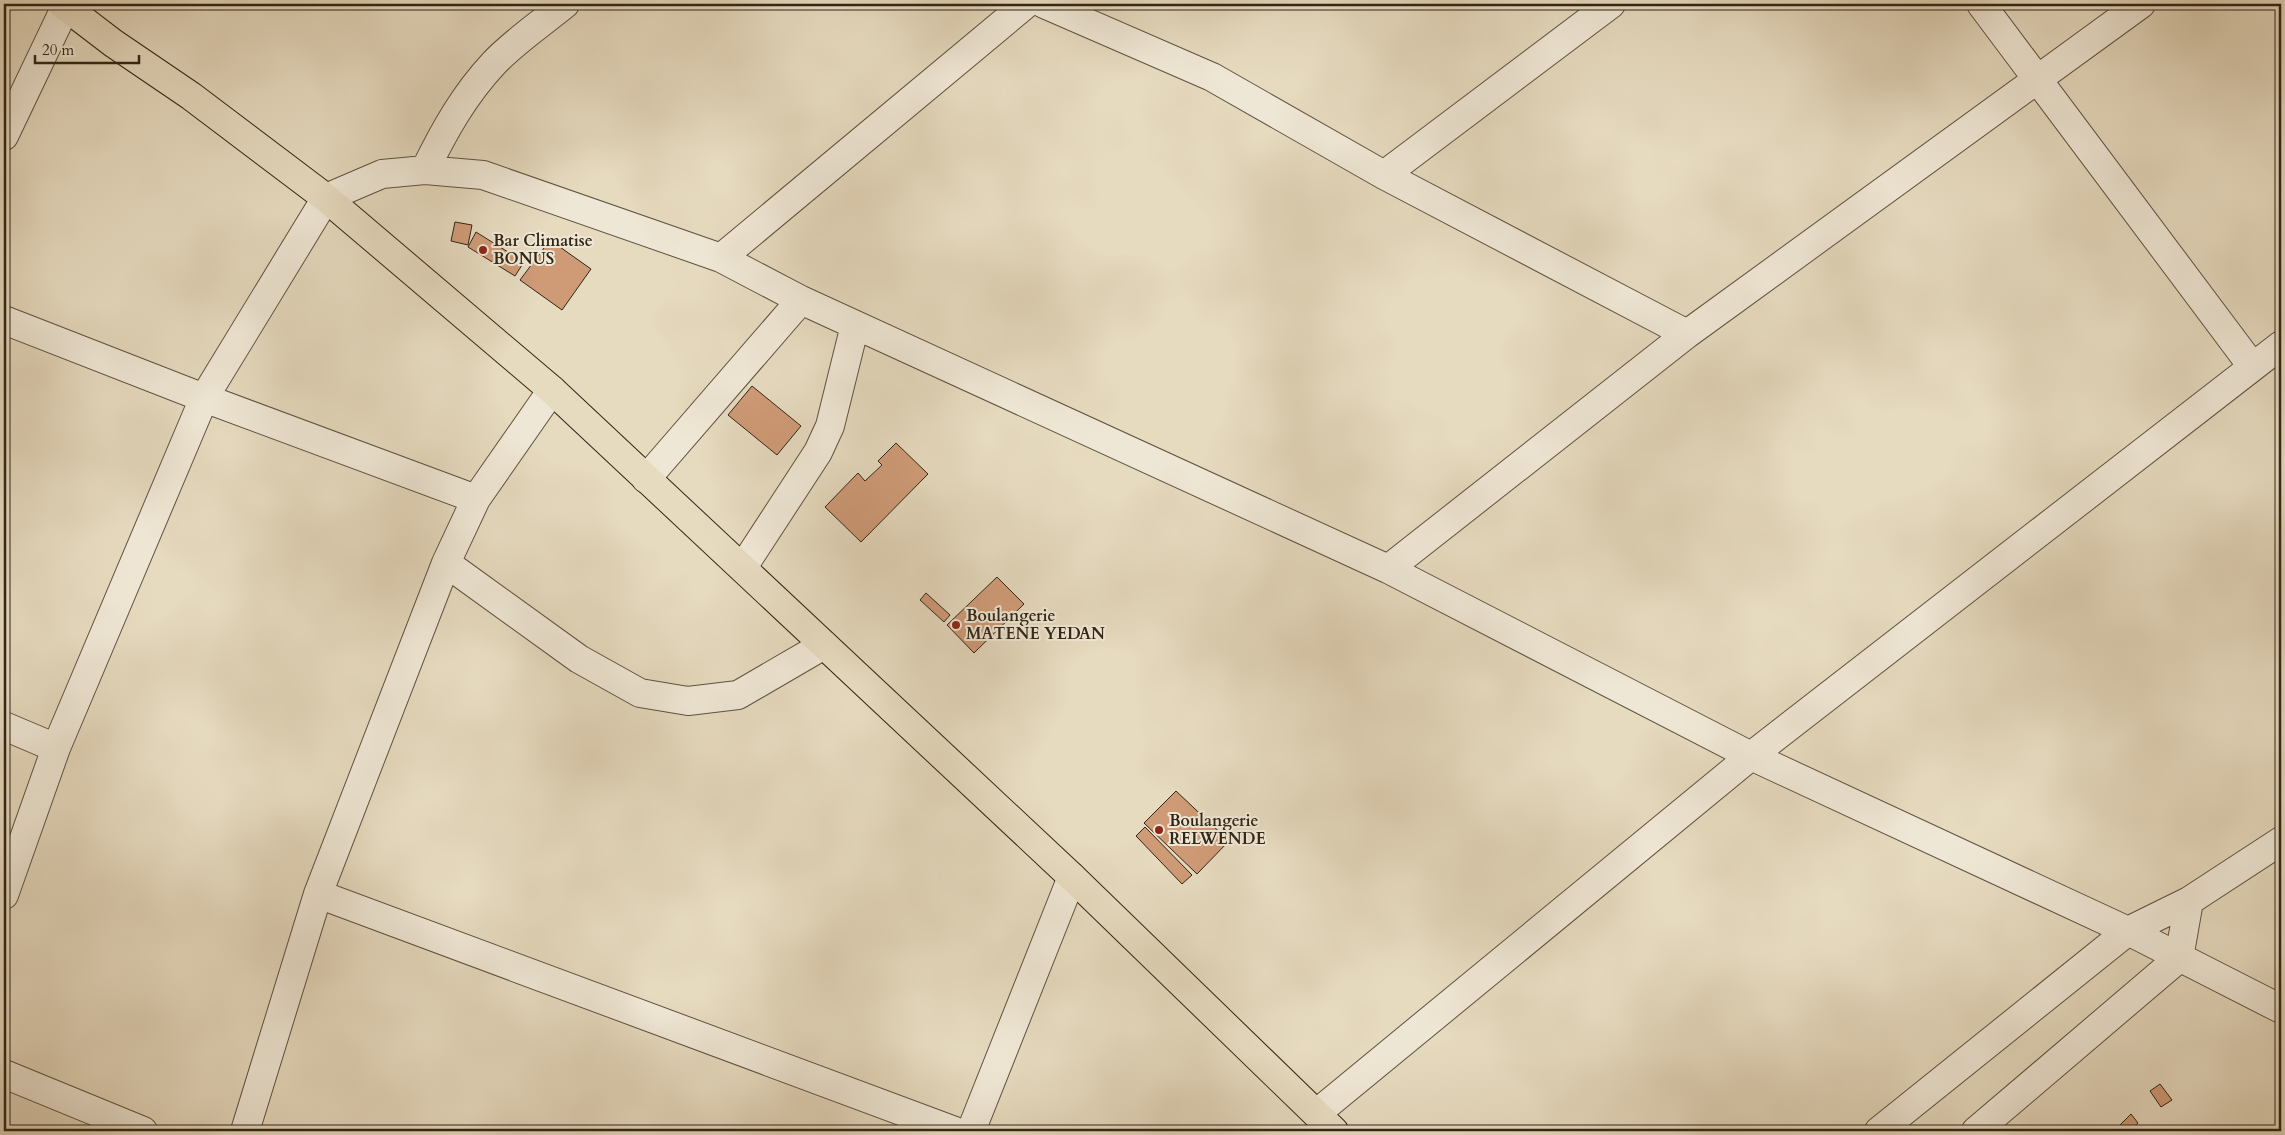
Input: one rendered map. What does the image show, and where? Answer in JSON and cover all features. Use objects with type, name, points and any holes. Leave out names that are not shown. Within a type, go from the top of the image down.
[{"type":"main road","points":[[66,5],[113,43],[191,96],[326,198],[552,390],[1072,877],[1326,1122]]},
{"type":"street","points":[[425,170],[451,118],[495,62],[565,4]]},
{"type":"street","points":[[721,258],[1026,4]]},
{"type":"street","points":[[1044,4],[1212,77],[1384,175],[1687,334]]},
{"type":"street","points":[[1384,175],[1611,4]]},
{"type":"street","points":[[1981,4],[2252,366]]},
{"type":"street","points":[[1388,569],[1687,334],[2141,4]]},
{"type":"street","points":[[4,136],[66,5]]},
{"type":"street","points":[[4,895],[56,748],[204,398],[326,198],[382,174],[425,170],[483,175],[721,258],[801,300],[1388,569],[1751,756],[2128,931],[2281,1009]]},
{"type":"street","points":[[646,479],[801,300]]},
{"type":"street","points":[[4,320],[204,398],[476,499]]},
{"type":"street","points":[[743,567],[818,452],[830,426],[855,325]]},
{"type":"street","points":[[1326,1122],[1751,756],[2281,345]]},
{"type":"street","points":[[245,1131],[318,894],[446,563],[476,499],[552,390]]},
{"type":"street","points":[[446,563],[579,659],[640,693],[688,701],[738,695],[824,645]]},
{"type":"street","points":[[4,726],[56,748]]},
{"type":"street","points":[[1897,1126],[2128,931],[2189,901],[2281,841]]},
{"type":"street","points":[[971,1131],[1072,877]]},
{"type":"street","points":[[318,894],[955,1131]]},
{"type":"street","points":[[1976,1131],[2179,958],[2189,901]]},
{"type":"street","points":[[4,1074],[143,1131]]},
{"type":"building","points":[[455,222],[472,225],[468,245],[451,241]]},
{"type":"building","points":[[476,232],[524,262],[515,276],[468,247]]},
{"type":"building","points":[[550,240],[591,269],[562,310],[520,280]]},
{"type":"building","points":[[752,386],[801,426],[777,455],[728,415]]},
{"type":"building","points":[[896,443],[928,474],[861,542],[825,507],[858,473],[865,481],[882,465],[878,461]]},
{"type":"building","points":[[997,577],[1024,604],[974,653],[947,625]]},
{"type":"building","points":[[926,593],[950,615],[944,622],[920,600]]},
{"type":"building","points":[[1176,791],[1229,841],[1197,874],[1144,823]]},
{"type":"building","points":[[1145,827],[1192,875],[1182,884],[1136,836]]},
{"type":"building","points":[[2160,1084],[2172,1100],[2161,1107],[2150,1091]]},
{"type":"building","points":[[2131,1114],[2138,1123],[2129,1131],[2114,1131]]},
{"type":"place","name":"Bar Climatise BONUS","points":[[483,250]]},
{"type":"place","name":"Boulangerie MATENE YEDAN","points":[[956,625]]},
{"type":"place","name":"Boulangerie RELWENDE","points":[[1159,830]]}]
